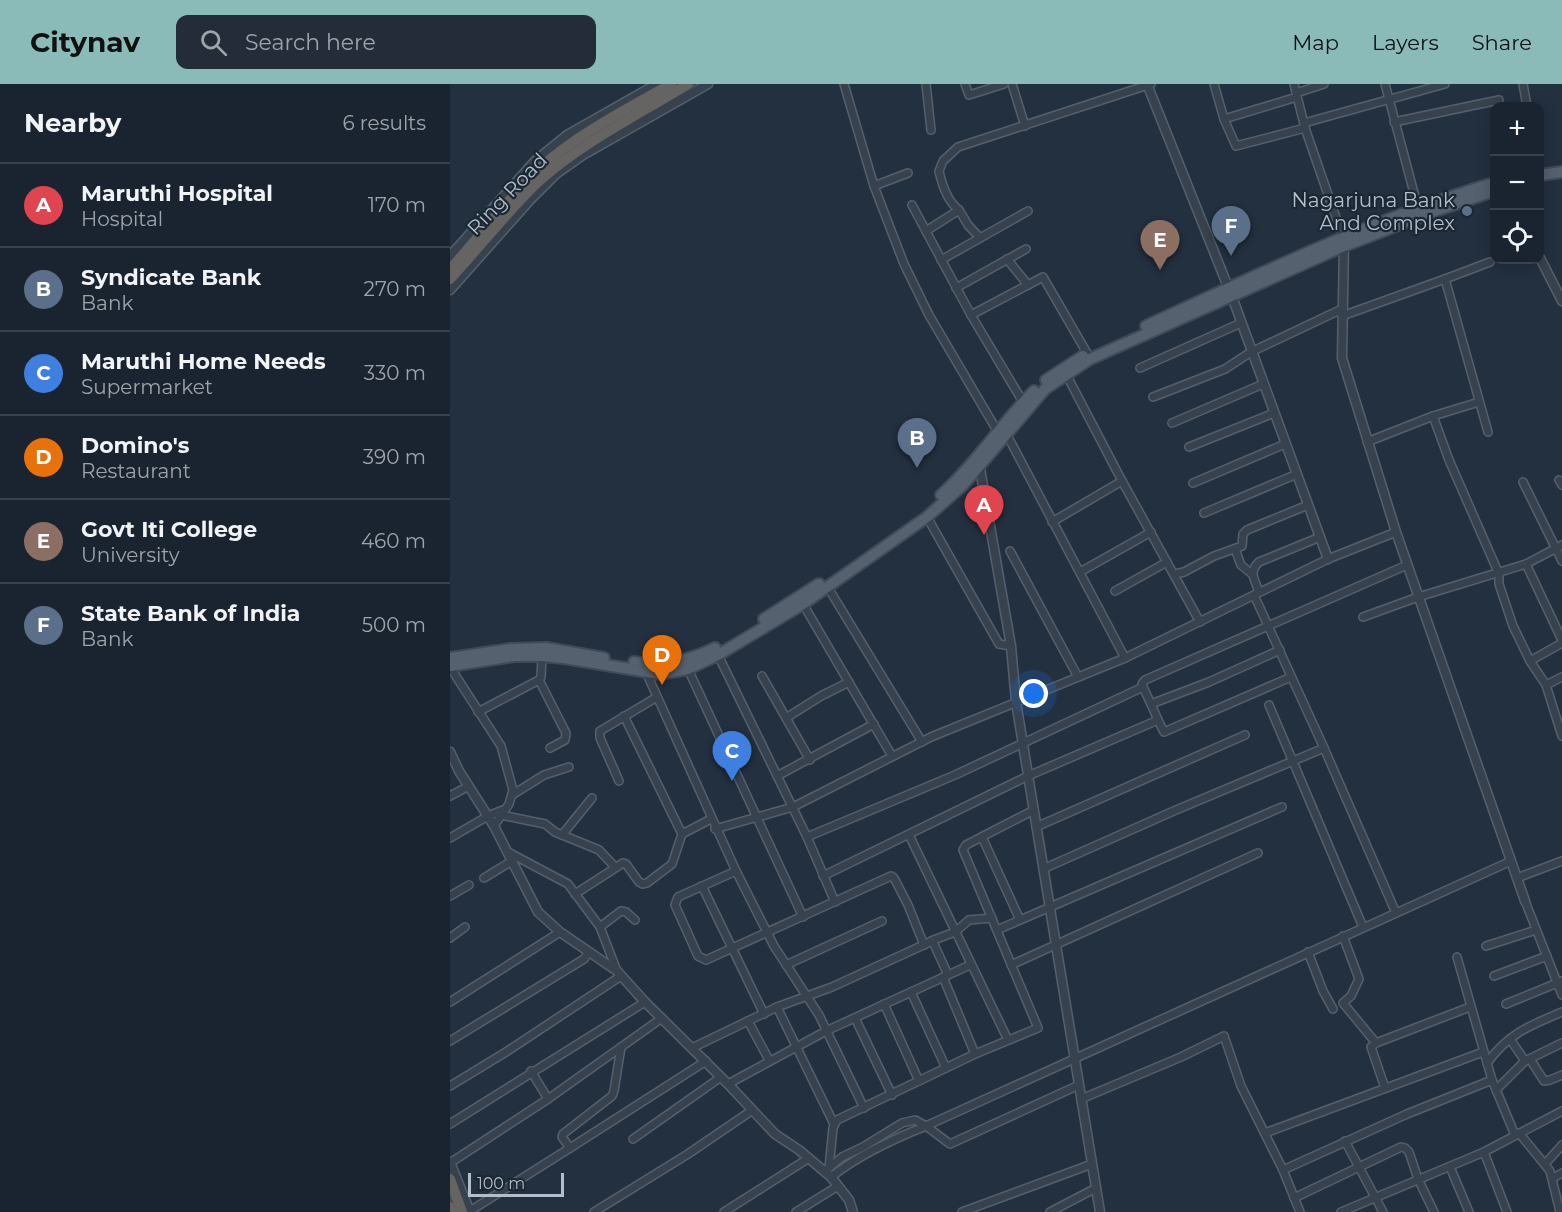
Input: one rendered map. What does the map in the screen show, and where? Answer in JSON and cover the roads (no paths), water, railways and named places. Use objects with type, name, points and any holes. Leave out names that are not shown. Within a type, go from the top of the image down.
[{"type":"highway","name":"Ring Road","points":[[450,269],[484,228],[541,168],[636,100],[671,84]]},
{"type":"highway","name":"Ring Road","points":[[450,279],[524,202],[536,185],[553,170],[590,143],[690,87]]},
{"type":"highway","points":[[450,1179],[467,1212]]},
{"type":"highway","points":[[450,1207],[452,1212]]},
{"type":"main road","points":[[1544,174],[1562,172]]},
{"type":"main road","points":[[1544,181],[1562,179]]},
{"type":"main road","points":[[450,658],[511,649],[546,648],[648,664],[670,664],[691,659],[712,650],[754,626],[902,527],[978,462],[1045,389],[1066,374],[1110,349],[1418,208],[1490,184]]},
{"type":"main road","points":[[1344,242],[1490,192]]},
{"type":"main road","points":[[1002,434],[1023,402],[1041,384],[1087,353],[1231,293]]},
{"type":"main road","points":[[450,667],[514,656],[542,656],[660,674],[688,669],[718,655],[803,604],[927,517],[963,485],[978,462]]},
{"type":"street","points":[[450,256],[535,161],[567,135],[636,100],[657,84]]},
{"type":"street","points":[[690,87],[708,84]]},
{"type":"street","points":[[844,84],[874,186],[904,264],[929,315],[1002,434],[1080,572],[1125,658]]},
{"type":"street","points":[[927,84],[931,130]]},
{"type":"street","points":[[965,84],[969,96],[1004,84]]},
{"type":"street","points":[[1011,84],[1025,126]]},
{"type":"street","points":[[980,238],[951,202],[939,175],[940,165],[958,147],[1149,84],[1231,293],[1240,323],[1328,559]]},
{"type":"street","points":[[1214,84],[1233,144],[1238,147],[1304,125],[1446,84]]},
{"type":"street","points":[[1294,84],[1304,125],[1344,242],[1342,358],[1407,565],[1510,861],[1536,930],[1560,982],[1562,995]]},
{"type":"street","points":[[1224,119],[1324,84]]},
{"type":"street","points":[[1385,84],[1418,208]]},
{"type":"street","points":[[1524,84],[1526,102]]},
{"type":"street","points":[[1394,122],[1499,100]]},
{"type":"street","points":[[874,186],[908,173]]},
{"type":"street","points":[[450,290],[524,202]]},
{"type":"street","points":[[912,205],[971,315],[1023,402]]},
{"type":"street","points":[[926,231],[959,210]]},
{"type":"street","points":[[941,260],[1028,211]]},
{"type":"street","points":[[956,288],[1026,249]]},
{"type":"street","points":[[1007,259],[1028,285]]},
{"type":"street","points":[[1154,397],[1225,369],[1251,352],[1342,313],[1490,262]]},
{"type":"street","points":[[1542,264],[1562,301]]},
{"type":"street","points":[[971,315],[1045,278],[1087,353]]},
{"type":"street","points":[[1444,279],[1488,432]]},
{"type":"street","points":[[1140,368],[1240,323]]},
{"type":"street","points":[[1066,374],[1122,481],[1200,621]]},
{"type":"street","points":[[1172,423],[1263,384]]},
{"type":"street","points":[[1367,442],[1434,416],[1479,402]]},
{"type":"street","points":[[1189,447],[1274,413]]},
{"type":"street","points":[[1434,416],[1449,460],[1499,574],[1499,584],[1513,627],[1530,661],[1546,685],[1562,736]]},
{"type":"street","points":[[1193,483],[1285,444]]},
{"type":"street","points":[[978,462],[1011,646],[1016,702],[1100,1212]]},
{"type":"street","points":[[1204,513],[1297,474]]},
{"type":"street","points":[[1052,522],[1122,481]]},
{"type":"street","points":[[1522,482],[1559,546],[1562,561]]},
{"type":"street","points":[[1175,574],[1184,573],[1214,556],[1243,545],[1243,534],[1247,530],[1308,505]]},
{"type":"street","points":[[927,517],[999,644],[1011,646]]},
{"type":"street","points":[[1080,572],[1151,532]]},
{"type":"street","points":[[716,829],[793,807],[922,742],[1125,658],[1328,559],[1396,532]]},
{"type":"street","points":[[1320,537],[1259,562],[1252,569],[1252,574],[1269,627],[1396,913]]},
{"type":"street","points":[[1363,617],[1419,597],[1499,574],[1526,564],[1559,546]]},
{"type":"street","points":[[1235,549],[1241,565],[1252,574]]},
{"type":"street","points":[[1010,551],[1078,677]]},
{"type":"street","points":[[1115,591],[1167,562]]},
{"type":"street","points":[[1526,564],[1562,641],[1530,661]]},
{"type":"street","points":[[1291,677],[1164,732],[1142,684],[1145,680],[1407,565]]},
{"type":"street","points":[[827,586],[922,742]]},
{"type":"street","points":[[803,604],[892,756]]},
{"type":"street","points":[[1151,704],[1209,682],[1280,650]]},
{"type":"street","points":[[718,655],[793,807],[835,902]]},
{"type":"street","points":[[478,712],[538,680],[541,677],[542,656]]},
{"type":"street","points":[[450,667],[501,746],[513,790],[494,826]]},
{"type":"street","points":[[688,669],[803,917]]},
{"type":"street","points":[[646,672],[736,872],[786,965],[819,1015],[864,1108]]},
{"type":"street","points":[[762,676],[810,760]]},
{"type":"street","points":[[1546,685],[1562,677]]},
{"type":"street","points":[[538,680],[566,733],[565,740],[550,748]]},
{"type":"street","points":[[786,718],[849,682]]},
{"type":"street","points":[[807,837],[955,775],[1143,687]]},
{"type":"street","points":[[619,781],[599,735],[603,728],[657,697]]},
{"type":"street","points":[[1269,705],[1363,927]]},
{"type":"street","points":[[1554,711],[1562,707]]},
{"type":"street","points":[[624,716],[682,834]]},
{"type":"street","points":[[823,876],[1028,776],[1158,720]]},
{"type":"street","points":[[777,776],[874,724]]},
{"type":"street","points":[[1036,827],[1245,735]]},
{"type":"street","points":[[1043,868],[1324,748]]},
{"type":"street","points":[[450,752],[494,826],[538,912],[560,932],[619,973],[775,1134],[828,1172],[849,1200],[853,1212]]},
{"type":"street","points":[[512,795],[544,775],[569,768]]},
{"type":"street","points":[[450,796],[469,786]]},
{"type":"street","points":[[562,835],[592,798]]},
{"type":"street","points":[[997,930],[1282,807]]},
{"type":"street","points":[[834,1124],[837,1120],[975,1054],[1038,1028],[963,850],[966,845],[1034,810]]},
{"type":"street","points":[[450,838],[488,816],[503,812],[540,822],[562,835],[599,850],[615,867]]},
{"type":"street","points":[[575,894],[619,864],[626,864],[639,882],[647,883],[672,864],[682,834],[711,819]]},
{"type":"street","points":[[909,835],[1008,1040]]},
{"type":"street","points":[[982,837],[1020,920]]},
{"type":"street","points":[[1011,965],[1258,854]]},
{"type":"street","points":[[484,878],[510,857]]},
{"type":"street","points":[[510,857],[565,882],[600,927],[619,973]]},
{"type":"street","points":[[828,1172],[902,1136],[1510,861]]},
{"type":"street","points":[[1517,878],[1562,861]]},
{"type":"street","points":[[736,872],[678,897],[675,905],[698,956],[706,960],[891,876],[894,878],[946,976],[975,1054]]},
{"type":"street","points":[[450,896],[469,885]]},
{"type":"street","points":[[702,886],[764,1014]]},
{"type":"street","points":[[600,927],[621,911],[634,920]]},
{"type":"street","points":[[692,1048],[777,1007],[832,987],[955,932],[969,920],[992,918]]},
{"type":"street","points":[[786,965],[882,921]]},
{"type":"street","points":[[450,938],[465,927]]},
{"type":"street","points":[[1486,946],[1536,930]]},
{"type":"street","points":[[450,1002],[560,932]]},
{"type":"street","points":[[1343,936],[1359,979],[1351,996],[1343,1003],[1376,1043]]},
{"type":"street","points":[[450,1041],[584,959],[588,952]]},
{"type":"street","points":[[1308,952],[1323,991],[1334,1009]]},
{"type":"street","points":[[1494,976],[1547,956]]},
{"type":"street","points":[[1457,957],[1496,1090],[1517,1134],[1545,1164],[1553,1178],[1560,1208]]},
{"type":"street","points":[[728,1084],[826,1031],[970,965]]},
{"type":"street","points":[[450,1086],[506,1052],[619,973]]},
{"type":"street","points":[[1506,1004],[1560,982]]},
{"type":"street","points":[[911,992],[946,1068]]},
{"type":"street","points":[[450,1124],[531,1071],[645,1002]]},
{"type":"street","points":[[884,1004],[919,1081]]},
{"type":"street","points":[[777,1007],[834,1124],[828,1172]]},
{"type":"street","points":[[1385,1088],[1371,1047],[1376,1043],[1470,1007]]},
{"type":"street","points":[[1487,1064],[1497,1050],[1520,1030],[1562,1012]]},
{"type":"street","points":[[662,1018],[548,1099],[450,1162],[467,1212],[706,1061]]},
{"type":"street","points":[[855,1018],[892,1095]]},
{"type":"street","points":[[748,1022],[769,1060]]},
{"type":"street","points":[[1081,1099],[1181,1057],[1224,1036],[1241,1086],[1283,1170],[1300,1212]]},
{"type":"street","points":[[1510,1039],[1544,1081],[1562,1075]]},
{"type":"street","points":[[1496,1090],[1527,1060],[1562,1043]]},
{"type":"street","points":[[570,1148],[562,1137],[563,1134],[608,1101],[614,1091],[621,1047]]},
{"type":"street","points":[[1265,1133],[1483,1052]]},
{"type":"street","points":[[531,1071],[548,1099]]},
{"type":"street","points":[[633,1139],[721,1077]]},
{"type":"street","points":[[1283,1170],[1439,1100],[1492,1080]]},
{"type":"street","points":[[828,1172],[842,1157],[902,1123],[915,1120],[950,1144],[1079,1085]]},
{"type":"street","points":[[594,1212],[688,1154],[751,1111]]},
{"type":"street","points":[[1341,1212],[1484,1152],[1562,1111]]},
{"type":"street","points":[[1346,1141],[1383,1212]]},
{"type":"street","points":[[1545,1164],[1562,1144]]},
{"type":"street","points":[[1294,1198],[1401,1147],[1408,1152],[1434,1212]]},
{"type":"street","points":[[1484,1152],[1508,1212]]},
{"type":"street","points":[[724,1212],[809,1158]]},
{"type":"street","points":[[962,1212],[1092,1164]]},
{"type":"street","points":[[1450,1167],[1469,1212]]},
{"type":"street","points":[[1553,1178],[1562,1173]]},
{"type":"street","points":[[796,1212],[838,1186]]},
{"type":"street","points":[[1050,1212],[1096,1188]]},
{"type":"place","name":"Nagarjuna Bank And Complex","points":[[1467,211]]},
{"type":"place","name":"State Bank of India","points":[[1231,256]]},
{"type":"place","name":"Govt Iti College","points":[[1160,270]]},
{"type":"place","name":"Syndicate Bank","points":[[917,468]]},
{"type":"place","name":"Maruthi Hospital","points":[[984,535]]},
{"type":"place","name":"Domino's","points":[[662,685]]},
{"type":"place","name":"Maruthi Home Needs","points":[[732,781]]}]
